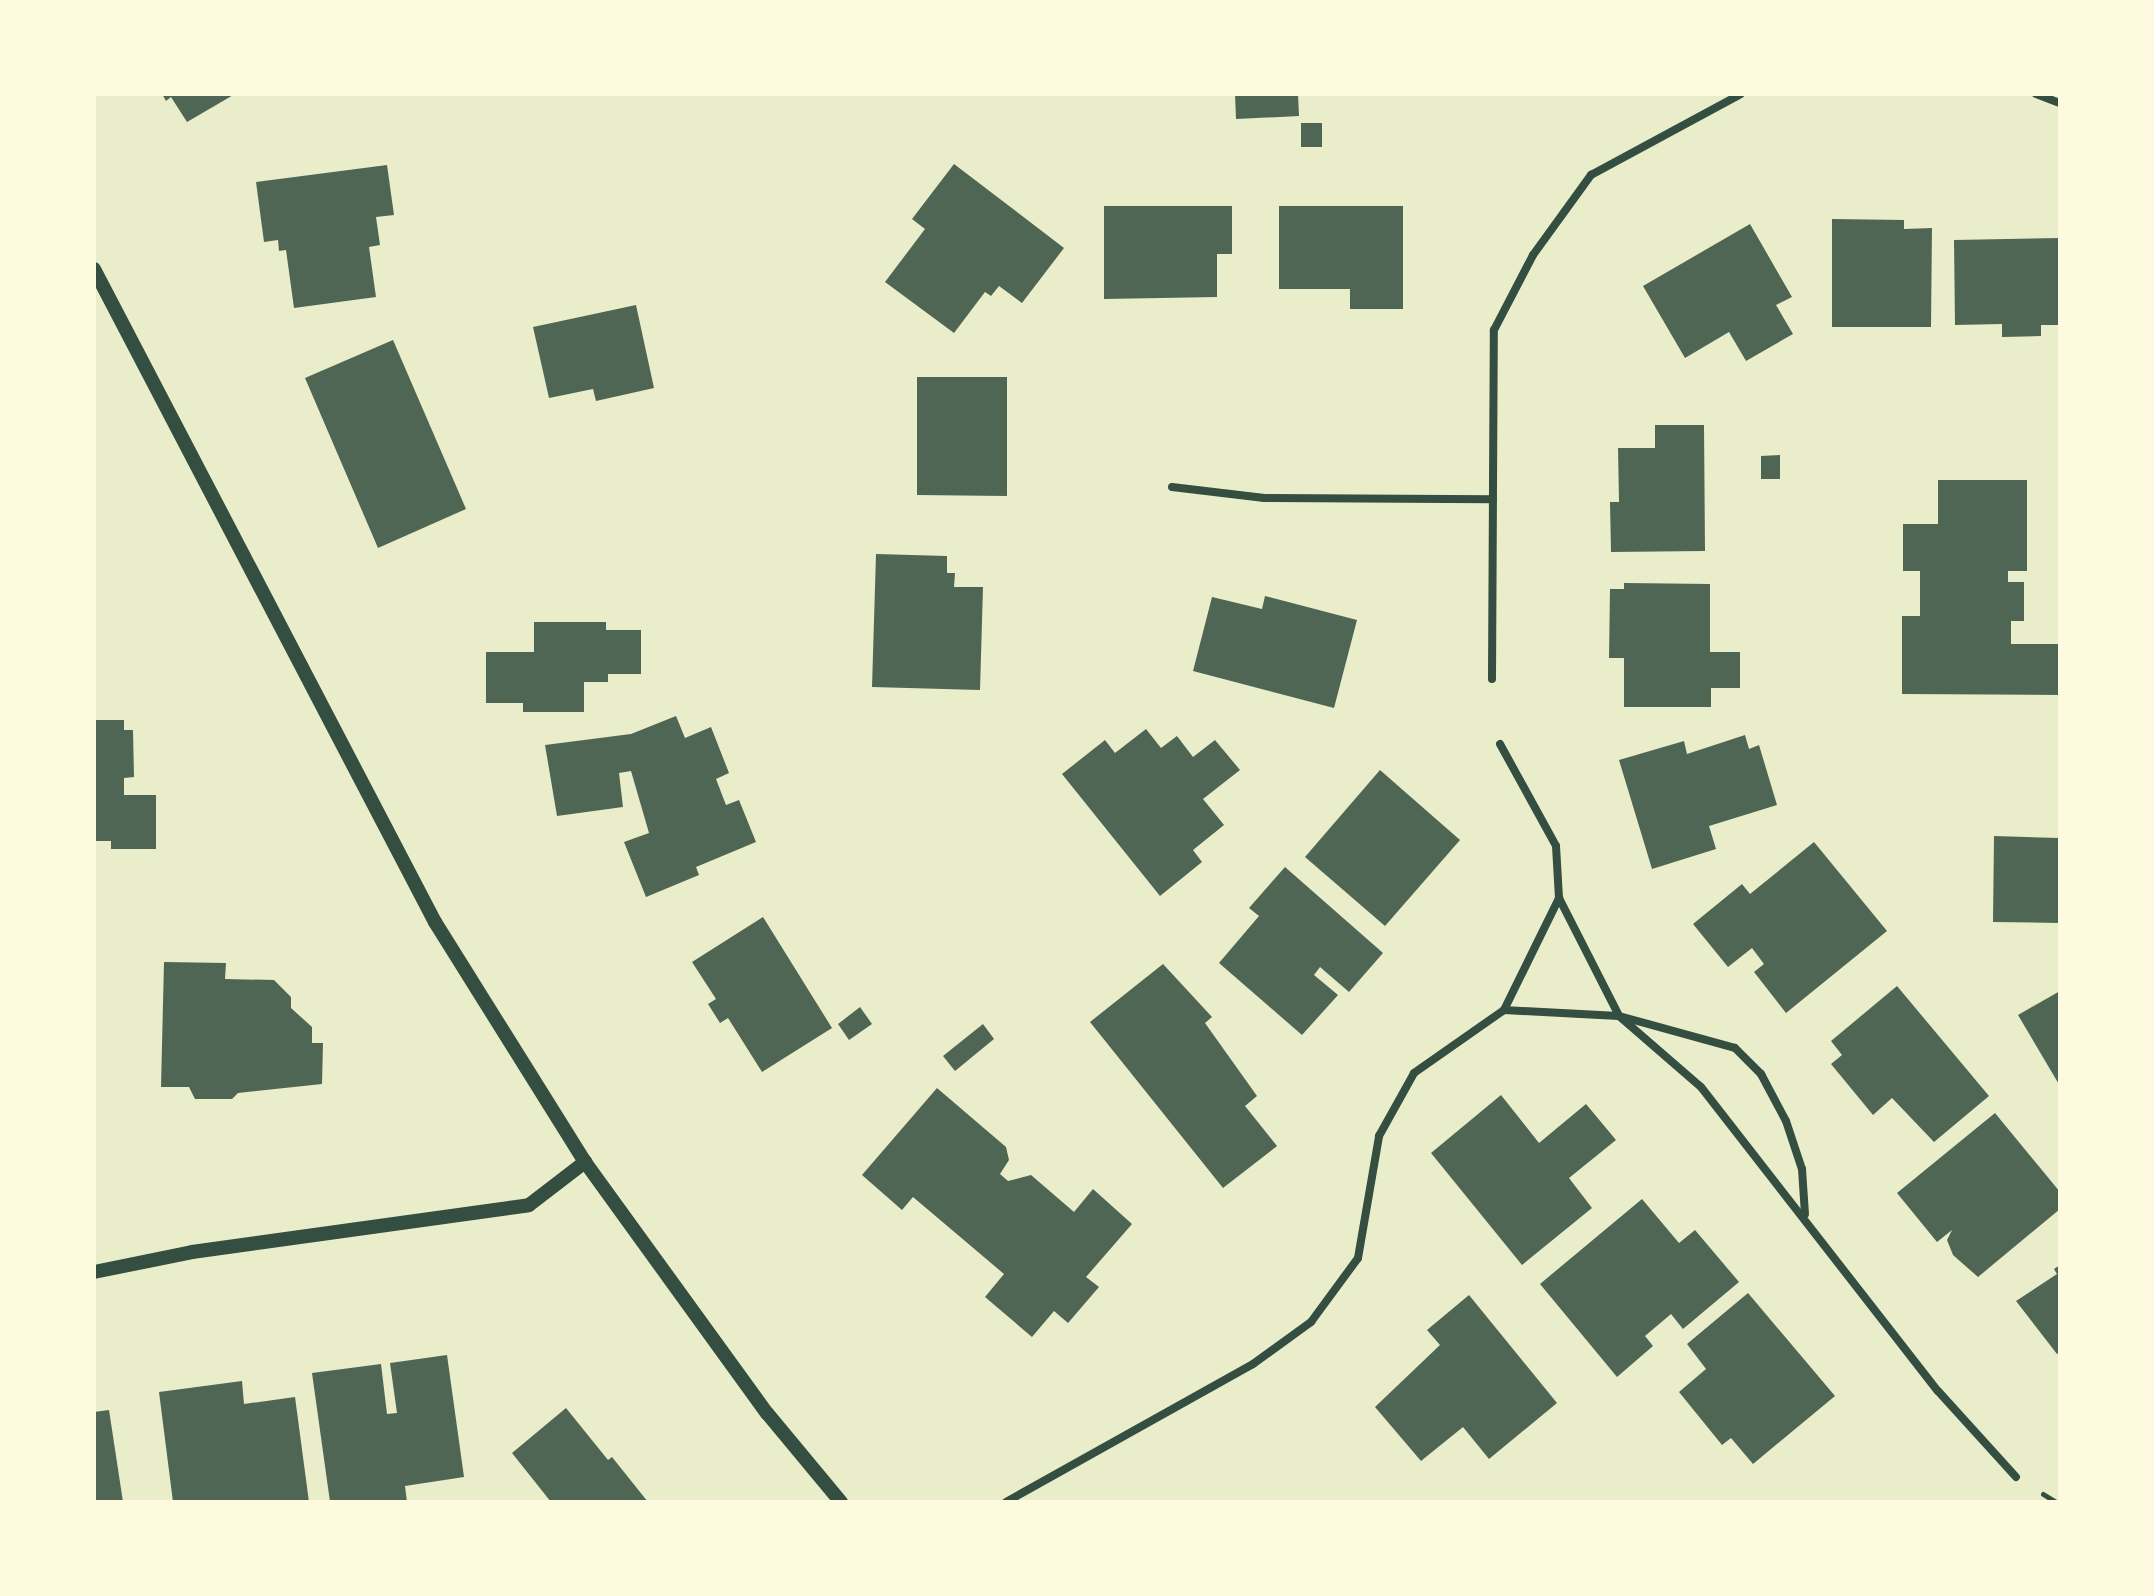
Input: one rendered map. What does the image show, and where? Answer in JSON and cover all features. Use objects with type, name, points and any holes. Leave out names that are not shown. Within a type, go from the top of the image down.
[{"type":"street","points":[[1492,679],[1494,330],[1533,255],[1591,175],[1741,94]]},
{"type":"street","points":[[2036,94],[2060,103]]},
{"type":"street","points":[[94,269],[435,922],[585,1162],[767,1413],[841,1502]]},
{"type":"street","points":[[1172,487],[1264,498],[1493,499]]},
{"type":"street","points":[[1500,744],[1556,846],[1559,898],[1619,1016],[1701,1087],[1771,1183],[1805,1215],[1938,1391],[2016,1477]]},
{"type":"street","points":[[1006,1502],[1253,1364],[1311,1322],[1358,1258],[1379,1136],[1414,1073],[1504,1010],[1559,898]]},
{"type":"street","points":[[1504,1010],[1619,1016],[1725,1044],[1761,1074],[1786,1121],[1802,1169],[1805,1215]]},
{"type":"street","points":[[94,1272],[192,1252],[529,1205],[585,1162]]},
{"type":"building","points":[[162,94],[235,94],[187,122],[171,97],[166,101]]},
{"type":"building","points":[[1235,94],[1298,94],[1299,116],[1236,119]]},
{"type":"building","points":[[1301,123],[1322,123],[1322,147],[1301,147]]},
{"type":"building","points":[[954,164],[1064,248],[1022,303],[999,286],[991,296],[985,292],[954,333],[885,282],[925,229],[912,219]]},
{"type":"building","points":[[387,165],[394,215],[376,217],[380,245],[369,247],[376,297],[294,308],[286,250],[279,251],[278,240],[264,242],[256,182]]},
{"type":"building","points":[[1104,206],[1232,206],[1232,254],[1217,254],[1217,297],[1104,299]]},
{"type":"building","points":[[1279,206],[1403,206],[1403,309],[1350,309],[1350,289],[1279,289]]},
{"type":"building","points":[[1832,219],[1904,220],[1904,229],[1932,228],[1931,327],[1832,327]]},
{"type":"building","points":[[1750,224],[1792,297],[1776,305],[1793,334],[1746,361],[1729,332],[1685,358],[1643,286]]},
{"type":"building","points":[[2060,238],[2060,325],[2041,325],[2041,336],[2002,337],[2002,324],[1955,325],[1954,240]]},
{"type":"building","points":[[636,305],[654,388],[596,401],[593,389],[549,398],[533,327]]},
{"type":"building","points":[[393,340],[466,509],[378,548],[305,378]]},
{"type":"building","points":[[917,377],[1007,377],[1007,496],[917,495]]},
{"type":"building","points":[[1655,425],[1704,425],[1705,551],[1611,552],[1610,502],[1619,502],[1618,448],[1655,448]]},
{"type":"building","points":[[1780,455],[1780,479],[1761,479],[1761,456]]},
{"type":"building","points":[[1938,480],[2027,480],[2027,571],[2008,571],[2008,582],[2024,582],[2024,621],[2011,621],[2011,644],[2060,644],[2060,695],[1902,694],[1902,616],[1920,616],[1920,571],[1903,571],[1903,524],[1938,524]]},
{"type":"building","points":[[876,554],[947,556],[947,573],[955,573],[954,587],[983,587],[980,690],[872,687]]},
{"type":"building","points":[[1624,583],[1710,584],[1710,652],[1740,652],[1740,688],[1711,688],[1711,707],[1624,707],[1624,658],[1609,658],[1610,589],[1624,589]]},
{"type":"building","points":[[1265,596],[1357,620],[1334,708],[1193,671],[1212,597],[1262,609]]},
{"type":"building","points":[[534,622],[606,622],[606,630],[641,630],[641,674],[608,674],[608,682],[584,682],[584,712],[523,712],[523,703],[486,703],[486,652],[534,652]]},
{"type":"building","points":[[676,716],[685,738],[711,727],[729,773],[716,779],[726,805],[739,800],[756,842],[696,867],[699,875],[646,897],[624,842],[649,833],[631,771],[619,773],[623,807],[557,816],[545,745],[631,734]]},
{"type":"building","points":[[94,720],[124,720],[124,730],[133,730],[134,777],[124,778],[124,795],[156,795],[156,849],[111,849],[111,841],[94,841]]},
{"type":"building","points":[[1146,729],[1161,748],[1177,736],[1193,757],[1215,740],[1240,770],[1203,799],[1224,825],[1193,850],[1202,862],[1160,896],[1062,774],[1105,740],[1115,753]]},
{"type":"building","points":[[1745,735],[1749,749],[1759,745],[1777,805],[1709,826],[1716,849],[1652,869],[1619,760],[1684,741],[1687,754]]},
{"type":"building","points":[[1380,770],[1460,840],[1385,926],[1305,857]]},
{"type":"building","points":[[1994,836],[2060,838],[2060,923],[1993,922]]},
{"type":"building","points":[[1814,842],[1887,931],[1786,1013],[1754,972],[1764,964],[1752,948],[1728,967],[1693,924],[1742,884],[1750,894]]},
{"type":"building","points":[[1285,867],[1383,953],[1349,992],[1320,967],[1314,975],[1338,995],[1302,1035],[1219,963],[1259,916],[1249,908]]},
{"type":"building","points":[[763,917],[832,1028],[762,1072],[728,1018],[720,1023],[708,1004],[716,999],[692,962]]},
{"type":"building","points":[[164,962],[226,963],[225,979],[274,980],[291,997],[291,1008],[312,1027],[312,1043],[323,1043],[322,1084],[238,1093],[232,1099],[195,1099],[189,1087],[161,1087]]},
{"type":"building","points":[[1163,964],[1212,1017],[1205,1023],[1257,1096],[1245,1106],[1277,1146],[1223,1188],[1090,1022]]},
{"type":"building","points":[[1897,986],[1989,1096],[1934,1142],[1892,1098],[1873,1115],[1831,1064],[1842,1055],[1831,1041]]},
{"type":"building","points":[[2060,991],[2060,1086],[2018,1015]]},
{"type":"building","points":[[860,1007],[872,1024],[849,1040],[838,1024]]},
{"type":"building","points":[[983,1024],[994,1039],[955,1071],[943,1056]]},
{"type":"building","points":[[937,1088],[1006,1147],[1009,1160],[1000,1174],[1008,1181],[1031,1175],[1074,1212],[1093,1189],[1132,1224],[1086,1277],[1099,1287],[1068,1323],[1054,1311],[1032,1337],[985,1297],[1004,1274],[913,1197],[902,1210],[862,1175]]},
{"type":"building","points":[[1501,1095],[1539,1143],[1586,1104],[1616,1140],[1569,1178],[1592,1208],[1522,1265],[1431,1153]]},
{"type":"building","points":[[1995,1113],[2060,1192],[2060,1209],[1978,1277],[1953,1255],[1947,1240],[1952,1230],[1937,1242],[1897,1193]]},
{"type":"building","points":[[1642,1199],[1679,1243],[1695,1230],[1739,1282],[1683,1329],[1671,1314],[1645,1336],[1653,1346],[1617,1377],[1540,1284]]},
{"type":"building","points":[[2060,1265],[2060,1352],[2057,1354],[2016,1301],[2057,1274],[2054,1269]]},
{"type":"building","points":[[1748,1293],[1835,1396],[1753,1464],[1731,1438],[1722,1445],[1679,1392],[1706,1369],[1687,1344]]},
{"type":"building","points":[[1469,1295],[1557,1403],[1489,1459],[1463,1427],[1421,1461],[1375,1407],[1440,1345],[1427,1330]]},
{"type":"building","points":[[447,1355],[464,1477],[405,1486],[407,1502],[330,1502],[312,1373],[381,1364],[387,1414],[397,1413],[390,1363]]},
{"type":"building","points":[[242,1381],[244,1404],[295,1397],[309,1502],[173,1502],[159,1392]]},
{"type":"building","points":[[566,1408],[608,1460],[612,1457],[648,1502],[551,1502],[512,1453]]},
{"type":"building","points":[[109,1410],[123,1502],[94,1502],[94,1412]]}]
